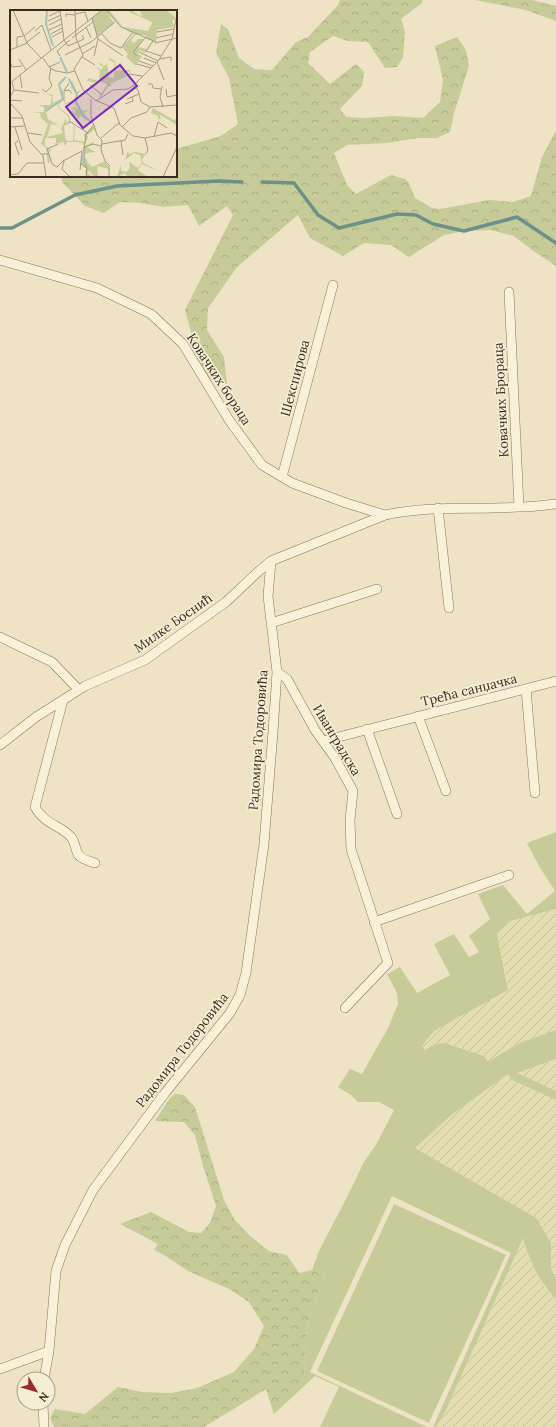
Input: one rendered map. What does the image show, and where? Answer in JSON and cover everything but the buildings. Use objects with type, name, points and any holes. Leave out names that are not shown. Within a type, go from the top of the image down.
[{"type":"street","name":"Ковачких бораца","points":[[0,260],[98,288],[151,314],[183,344],[229,420],[262,465],[292,483],[385,515]]},
{"type":"street","name":"Шекспирова","points":[[282,477],[333,285]]},
{"type":"street","name":"Ковачких Брораца","points":[[509,292],[519,507]]},
{"type":"street","name":"Ковачких бораца","points":[[272,562],[385,515],[420,509],[519,507],[556,504]]},
{"type":"street","points":[[438,508],[449,608]]},
{"type":"street","name":"Радомира Тодоровића","points":[[46,1371],[50,1351],[56,1271],[65,1245],[93,1190],[164,1093],[230,1013],[240,995],[246,973],[264,844],[277,672],[268,596],[272,562]]},
{"type":"street","name":"Милке Боснић","points":[[0,745],[36,717],[79,690],[145,660],[226,602],[260,570],[272,562]]},
{"type":"street","points":[[271,623],[377,589]]},
{"type":"street","points":[[0,637],[52,662],[79,690]]},
{"type":"street","name":"Иванградска","points":[[277,672],[287,680],[315,730],[335,758],[353,791],[350,820],[351,850],[388,964],[345,1008]]},
{"type":"street","name":"Трећа санџачка","points":[[322,741],[556,681]]},
{"type":"street","name":"Трећа санџачка","points":[[526,688],[534,793]]},
{"type":"street","points":[[63,700],[35,808],[39,815],[72,838],[76,845],[77,854],[82,858],[95,863]]},
{"type":"street","name":"Трећа санџачка","points":[[418,716],[446,791]]},
{"type":"street","points":[[367,729],[397,814]]},
{"type":"street","points":[[374,922],[509,876]]},
{"type":"street","points":[[0,1369],[50,1351]]},
{"type":"street","points":[[43,1411],[44,1427]]},
{"type":"shaded area","points":[[556,909],[556,1030],[519,1043],[488,1062],[433,1045],[425,1050],[422,1046],[434,1031],[507,990],[507,980],[497,934],[510,921]]},
{"type":"shaded area","points":[[556,1059],[556,1091],[516,1073]]},
{"type":"shaded area","points":[[508,1074],[512,1080],[556,1100],[556,1279],[550,1269],[551,1243],[414,1148],[450,1116]]},
{"type":"shaded area","points":[[523,1237],[528,1255],[537,1274],[547,1290],[556,1299],[556,1427],[436,1427],[445,1412]]},
{"type":"green space","points":[[340,0],[422,0],[422,3],[401,19],[405,32],[403,57],[397,67],[385,68],[368,42],[348,41],[333,36],[310,52],[308,63],[330,84],[356,64],[364,72],[362,86],[340,109],[346,117],[364,118],[394,116],[423,118],[440,102],[443,80],[435,46],[457,37],[466,50],[469,66],[454,113],[450,132],[437,138],[418,138],[387,143],[347,145],[334,153],[347,185],[356,194],[391,175],[405,179],[409,183],[415,198],[432,208],[440,209],[489,200],[513,202],[531,196],[542,157],[556,131],[556,266],[514,236],[491,230],[464,231],[444,235],[409,257],[391,245],[364,243],[343,256],[310,238],[298,215],[237,267],[208,308],[207,330],[224,357],[227,384],[203,376],[185,310],[233,215],[227,206],[199,226],[188,205],[163,207],[141,203],[120,202],[104,213],[85,206],[62,182],[61,177],[177,177],[177,149],[221,136],[238,124],[229,78],[216,53],[221,24],[228,29],[239,58],[254,69],[272,70],[296,42],[308,37],[338,5]]},
{"type":"green space","points":[[475,0],[532,0],[556,6],[556,21],[526,10]]},
{"type":"green space","points":[[556,832],[556,909],[510,921],[497,934],[508,990],[434,1031],[422,1046],[425,1050],[433,1045],[444,1043],[484,1056],[488,1062],[519,1043],[556,1030],[556,1059],[517,1073],[556,1091],[556,1100],[512,1080],[508,1074],[450,1116],[415,1148],[536,1218],[551,1243],[551,1269],[556,1279],[556,1299],[534,1268],[523,1238],[445,1412],[436,1427],[433,1427],[511,1253],[392,1196],[310,1372],[427,1427],[320,1427],[339,1387],[315,1376],[287,1402],[304,1377],[307,1325],[325,1276],[312,1270],[319,1251],[364,1162],[377,1143],[394,1110],[379,1102],[358,1102],[351,1095],[338,1087],[350,1069],[362,1074],[388,1028],[398,1004],[397,993],[387,974],[400,967],[417,993],[450,975],[434,944],[454,934],[469,957],[479,952],[469,936],[490,919],[478,894],[503,885],[527,914],[555,891],[539,866],[527,843]]},
{"type":"green space","points":[[175,1094],[184,1095],[195,1107],[224,1200],[235,1220],[250,1236],[269,1251],[287,1255],[299,1273],[312,1270],[325,1276],[307,1325],[304,1377],[288,1401],[274,1414],[266,1389],[204,1427],[54,1427],[50,1418],[56,1409],[85,1414],[118,1387],[142,1392],[171,1393],[197,1388],[234,1372],[254,1349],[264,1326],[249,1302],[229,1289],[188,1271],[154,1250],[158,1244],[120,1224],[151,1212],[189,1232],[201,1233],[210,1223],[216,1206],[195,1135],[184,1122],[155,1121],[170,1098]]},
{"type":"green space","points":[[394,1204],[506,1255],[429,1423],[317,1371]]},
{"type":"waterway","points":[[0,228],[12,228],[75,195],[117,186],[219,181],[242,182]]},
{"type":"waterway","points":[[262,182],[294,183],[318,215],[339,228],[397,214],[416,215],[433,224],[464,231],[517,217],[556,243]]}]
